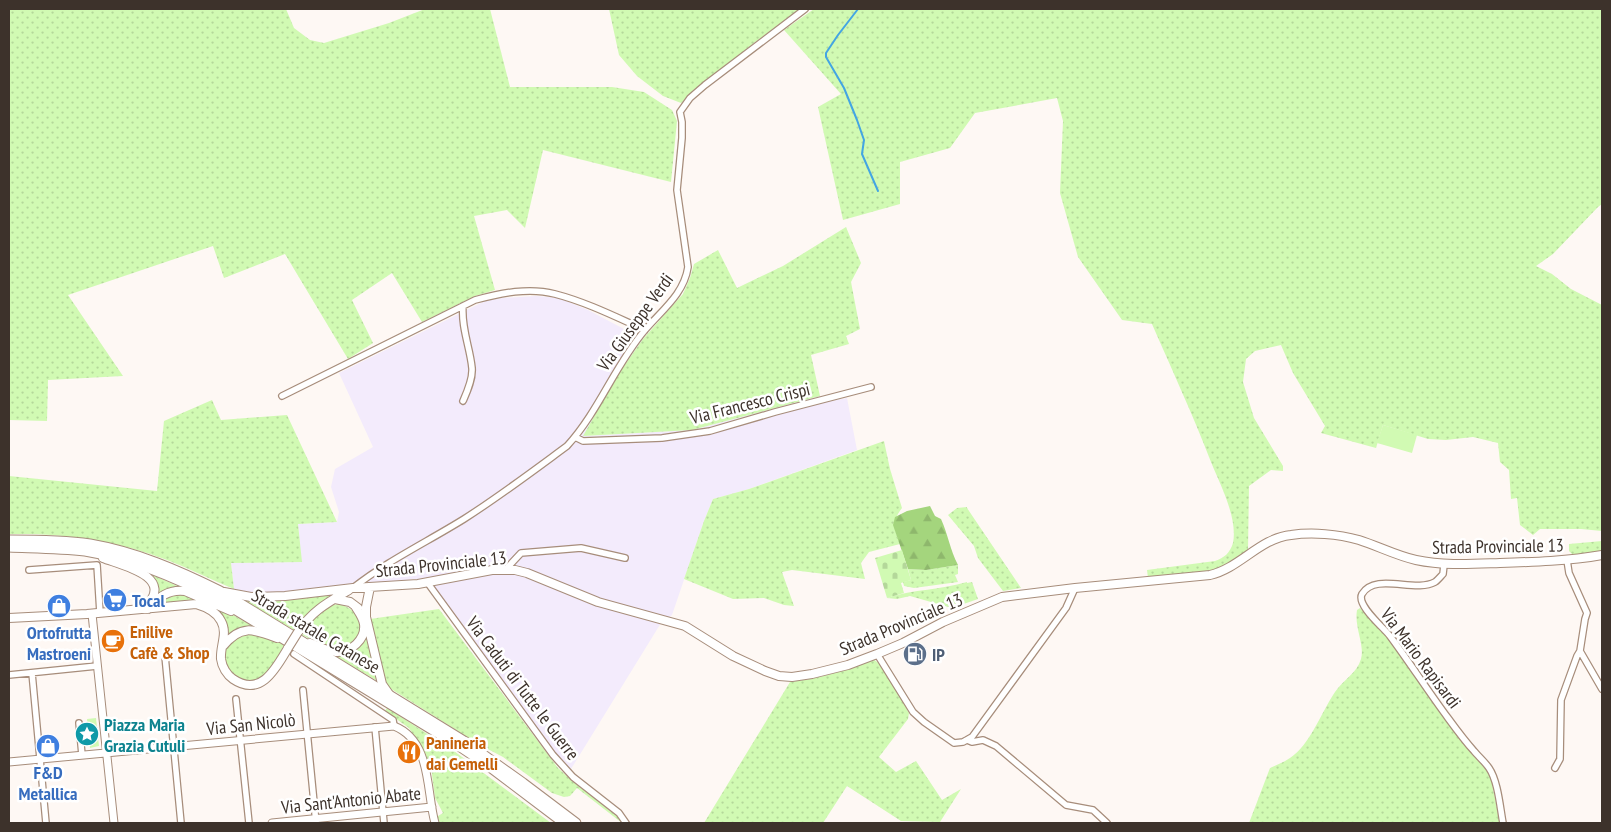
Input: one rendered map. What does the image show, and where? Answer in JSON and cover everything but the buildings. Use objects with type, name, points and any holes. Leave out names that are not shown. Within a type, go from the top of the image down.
[{"type":"main road","name":"Strada Provinciale 13","points":[[220,591],[251,597],[285,596],[427,582],[506,569],[527,573],[598,602],[685,626],[733,656],[779,676],[792,677],[848,665],[877,654],[943,622],[1002,597],[1199,576],[1220,572],[1271,541],[1292,534],[1348,537],[1415,560],[1444,565],[1567,560],[1602,555]]},
{"type":"main road","name":"Strada statale Catanese","points":[[9,540],[56,540],[89,544],[119,551],[164,565],[220,591],[293,643],[486,764],[564,823]]},
{"type":"main road","name":"Strada statale Catanese","points":[[9,548],[55,548],[87,552],[160,571],[190,584],[247,618],[389,694],[490,758],[576,823]]},
{"type":"main road","points":[[87,552],[143,573],[149,578],[153,587],[152,599],[146,607]]},
{"type":"main road","points":[[370,587],[366,617],[382,684],[389,694]]},
{"type":"main road","points":[[9,618],[96,613],[196,604],[210,609],[217,614],[224,628],[221,661],[224,669],[229,676],[246,685],[254,684],[269,676],[314,612],[353,588]]},
{"type":"main road","points":[[146,607],[165,594],[178,590],[185,591],[247,618]]},
{"type":"main road","points":[[334,599],[344,600],[355,606],[366,617]]},
{"type":"main road","points":[[222,648],[233,636],[248,630],[257,631],[293,643],[340,652],[351,648],[359,640],[364,629],[362,617],[355,606]]},
{"type":"street","name":"Via Giuseppe Verdi","points":[[353,588],[370,575],[503,493],[567,446],[584,426],[619,365],[644,330],[670,303],[682,287],[686,277],[688,267],[677,190],[682,138],[680,112],[690,98],[705,85],[805,9]]},
{"type":"street","points":[[282,396],[462,306],[495,294],[529,291],[556,294],[644,330]]},
{"type":"street","points":[[462,306],[462,320],[473,369],[463,401]]},
{"type":"street","name":"Via Francesco Crispi","points":[[575,437],[583,441],[662,438],[710,431],[871,387]]},
{"type":"street","points":[[506,569],[521,553],[581,548],[625,558]]},
{"type":"street","points":[[1555,768],[1560,759],[1561,700],[1580,652],[1587,613],[1569,573],[1567,560]]},
{"type":"street","points":[[29,570],[97,565],[97,666],[114,823]]},
{"type":"street","name":"Via Mario Rapisardi","points":[[1444,565],[1443,574],[1435,582],[1417,586],[1376,584],[1368,588],[1362,595],[1361,601],[1364,608],[1390,635],[1472,750],[1489,768],[1495,785],[1503,823]]},
{"type":"street","points":[[370,575],[370,587]]},
{"type":"street","name":"Via Caduti di Tutte le Guerre","points":[[427,582],[553,755],[573,777],[619,813],[626,823]]},
{"type":"street","points":[[877,654],[913,712],[954,743],[967,740],[972,737],[1066,608],[1075,588]]},
{"type":"street","points":[[293,643],[349,691],[393,720],[394,726],[410,736],[422,757],[435,823]]},
{"type":"street","points":[[1580,652],[1602,689]]},
{"type":"street","points":[[164,656],[181,823]]},
{"type":"street","points":[[9,675],[97,666]]},
{"type":"street","points":[[32,673],[46,823]]},
{"type":"street","points":[[303,690],[316,821]]},
{"type":"street","points":[[236,699],[249,823]]},
{"type":"street","points":[[78,723],[82,755]]},
{"type":"street","name":"Via San Nicolò","points":[[9,762],[394,726]]},
{"type":"street","points":[[375,727],[384,823]]},
{"type":"street","points":[[967,740],[972,742],[983,740],[996,746],[1066,805],[1093,810],[1107,823]]},
{"type":"street","name":"Via Sant'Antonio Abate","points":[[272,823],[316,821],[432,807]]},
{"type":"shaded area","points":[[536,296],[559,298],[588,310],[643,339],[617,376],[584,436],[692,430],[820,396],[821,403],[847,398],[857,450],[749,489],[713,499],[672,615],[661,623],[571,769],[558,757],[536,728],[427,578],[257,594],[234,589],[231,563],[301,562],[298,524],[337,522],[339,512],[331,487],[335,469],[373,447],[339,373],[485,301]]},
{"type":"green space","points":[[9,9],[286,9],[294,28],[310,40],[324,43],[389,23],[425,9],[490,9],[510,87],[612,87],[644,92],[672,110],[677,121],[671,182],[543,150],[525,228],[507,210],[474,216],[495,290],[475,296],[422,322],[392,273],[352,300],[373,343],[348,359],[285,254],[224,278],[213,246],[68,295],[123,376],[48,380],[47,421],[9,420]]},
{"type":"green space","points":[[609,9],[802,9],[755,42],[681,103],[663,96],[637,76],[619,55]]},
{"type":"green space","points":[[814,9],[1602,9],[1602,204],[1553,254],[1536,266],[1552,274],[1571,289],[1602,305],[1602,531],[1540,529],[1533,535],[1520,525],[1517,498],[1511,499],[1509,470],[1500,462],[1498,443],[1473,437],[1446,440],[1428,439],[1383,425],[1376,448],[1321,433],[1325,426],[1293,373],[1281,345],[1255,351],[1246,359],[1243,382],[1254,418],[1283,466],[1283,471],[1271,470],[1249,486],[1248,550],[1230,563],[1214,570],[1148,578],[1147,570],[1215,561],[1224,557],[1233,543],[1234,533],[1231,512],[1190,410],[1152,324],[1122,320],[1078,257],[1060,193],[1063,121],[1057,98],[975,113],[950,148],[900,162],[900,204],[843,220],[818,107],[841,94],[784,30]]},
{"type":"green space","points":[[846,227],[861,263],[851,282],[860,329],[846,336],[849,344],[811,355],[820,396],[692,430],[583,436],[617,376],[643,339],[683,294],[694,264],[718,250],[737,288],[783,266]]},
{"type":"green space","points":[[212,400],[221,420],[287,415],[337,522],[298,524],[302,562],[231,563],[234,589],[167,560],[128,547],[89,539],[50,535],[9,534],[9,476],[157,491],[164,421]]},
{"type":"green space","points":[[1383,425],[1417,435],[1412,453],[1377,443]]},
{"type":"green space","points":[[884,441],[902,508],[895,522],[900,544],[869,552],[861,563],[865,579],[792,570],[782,572],[794,606],[784,605],[764,598],[733,599],[684,579],[713,499],[749,489]]},
{"type":"green space","points":[[930,506],[935,516],[941,519],[958,565],[926,570],[908,569],[893,525],[895,517],[907,511]]},
{"type":"green space","points":[[967,507],[1021,588],[1003,591],[978,558],[974,546],[948,515],[957,508]]},
{"type":"green space","points":[[1602,541],[1602,551],[1573,555],[1569,551],[1569,544]]},
{"type":"green space","points":[[902,550],[911,580],[901,583],[904,593],[887,598],[875,558]]},
{"type":"green space","points":[[958,565],[958,574],[955,575],[958,582],[914,588],[904,586],[903,582],[911,580],[908,569],[926,570]]},
{"type":"green space","points":[[150,574],[184,589],[154,600]]},
{"type":"green space","points":[[972,582],[978,599],[952,608],[910,596],[897,599],[887,598],[947,587]]},
{"type":"green space","points":[[182,593],[195,598],[195,601],[157,605],[165,597]]},
{"type":"green space","points":[[338,593],[313,608],[294,630],[245,601],[288,600]]},
{"type":"green space","points":[[338,604],[353,611],[360,620],[361,630],[358,638],[348,648],[331,649],[302,635],[317,615],[327,608]]},
{"type":"green space","points":[[212,607],[226,611],[254,627],[247,627],[227,637],[224,620]]},
{"type":"green space","points":[[1360,608],[1389,639],[1424,690],[1487,771],[1491,779],[1500,823],[1249,823],[1270,768],[1290,758],[1304,745],[1335,692],[1359,664],[1362,648],[1356,616],[1357,610]]},
{"type":"green space","points":[[439,609],[558,768],[617,816],[622,823],[577,788],[570,796],[564,797],[552,793],[503,757],[480,745],[388,687],[384,681],[370,619]]},
{"type":"green space","points":[[366,627],[379,682],[332,654],[343,654]]},
{"type":"green space","points":[[257,632],[284,645],[274,665],[265,675],[254,681],[244,681],[235,676],[229,668],[226,659],[226,649],[231,640],[245,633]]},
{"type":"green space","points":[[872,659],[878,662],[888,675],[909,713],[908,719],[879,757],[896,772],[916,761],[942,800],[961,789],[940,822],[901,821],[847,786],[823,823],[704,823],[790,682],[832,674]]},
{"type":"green space","points":[[387,708],[454,751],[551,823],[438,823],[438,816],[443,813],[435,798],[431,767],[409,728],[385,711]]},
{"type":"green space","points":[[96,718],[99,746],[90,748],[87,719]]},
{"type":"waterway","points":[[858,9],[838,35],[826,53],[826,57],[844,88],[857,120],[864,140],[862,154],[878,191]]},
{"type":"place","name":"Tocal","points":[[115,600]]},
{"type":"place","name":"Ortofrutta Mastroeni","points":[[59,606]]},
{"type":"place","name":"Enilive Cafè & Shop","points":[[113,641]]},
{"type":"place","name":"IP","points":[[915,654]]},
{"type":"place","name":"Piazza Maria Grazia Cutuli","points":[[87,734]]},
{"type":"place","name":"F&D Metallica","points":[[48,746]]},
{"type":"place","name":"Panineria dai Gemelli","points":[[409,752]]}]
